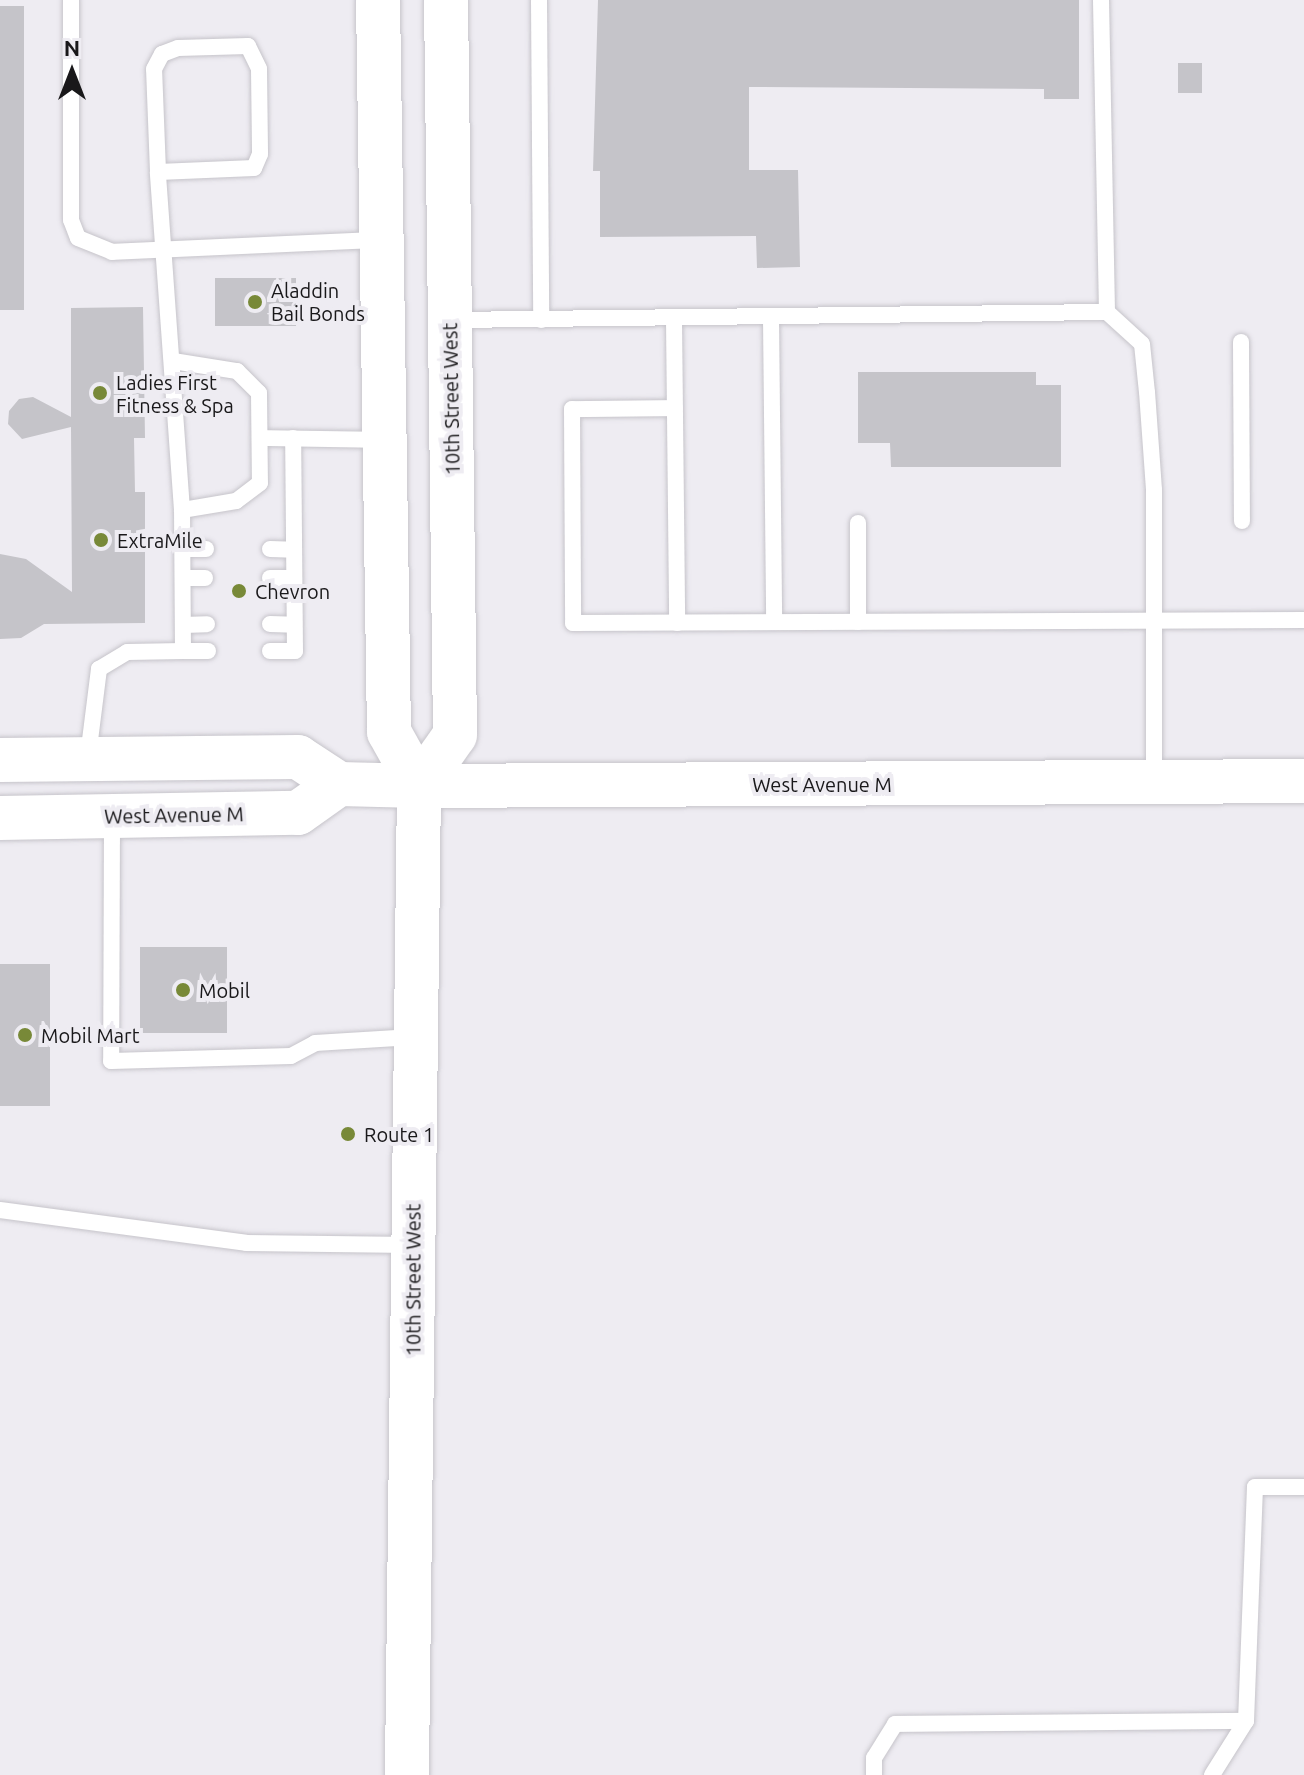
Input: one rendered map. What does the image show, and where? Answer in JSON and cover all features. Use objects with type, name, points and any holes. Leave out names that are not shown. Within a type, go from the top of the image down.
[{"type":"main road","name":"10th Street West","points":[[378,0],[389,732],[419,786],[407,1775]]},
{"type":"main road","name":"10th Street West","points":[[419,786],[455,735],[446,0]]},
{"type":"main road","points":[[0,760],[298,757],[339,784]]},
{"type":"main road","name":"West Avenue M","points":[[0,818],[298,813],[339,784],[1304,781]]},
{"type":"lane","points":[[71,0],[71,220],[78,238],[94,247],[167,251],[380,240]]},
{"type":"lane","points":[[539,0],[541,320]]},
{"type":"lane","points":[[1101,0],[1107,312]]},
{"type":"lane","points":[[158,172],[254,168],[260,154],[259,69],[248,46],[162,54],[154,69],[158,172],[167,251],[182,510],[183,651]]},
{"type":"lane","points":[[450,320],[1107,312],[1142,344],[1154,490],[1151,621],[1154,782]]},
{"type":"lane","points":[[771,318],[774,622]]},
{"type":"lane","points":[[674,319],[677,623]]},
{"type":"lane","points":[[1241,342],[1242,521]]},
{"type":"lane","points":[[173,361],[237,371],[259,393],[260,483],[248,496],[182,510]]},
{"type":"lane","points":[[675,408],[572,409],[573,623],[1304,620]]},
{"type":"lane","points":[[260,438],[383,440]]},
{"type":"lane","points":[[270,651],[295,651],[293,438]]},
{"type":"lane","points":[[858,523],[858,622]]},
{"type":"lane","points":[[183,549],[206,549]]},
{"type":"lane","points":[[270,549],[293,550]]},
{"type":"lane","points":[[183,578],[205,578]]},
{"type":"lane","points":[[270,578],[293,578]]},
{"type":"lane","points":[[183,625],[207,624]]},
{"type":"lane","points":[[270,624],[294,625]]},
{"type":"lane","points":[[88,759],[99,669],[127,652],[208,651]]},
{"type":"lane","points":[[112,817],[111,1061],[291,1056],[315,1043],[415,1037]]},
{"type":"lane","points":[[0,1210],[246,1243],[413,1245]]},
{"type":"lane","points":[[1212,1775],[1246,1721],[1255,1487],[1304,1487]]},
{"type":"lane","points":[[874,1775],[874,1758],[895,1724],[1246,1721]]},
{"type":"building","points":[[598,0],[1079,0],[1079,99],[1044,99],[1044,89],[749,87],[749,170],[798,170],[800,267],[757,268],[756,236],[600,237],[600,171],[593,171]]},
{"type":"building","points":[[0,6],[24,6],[24,310],[0,310]]},
{"type":"building","points":[[1178,63],[1202,63],[1202,93],[1178,93]]},
{"type":"building","name":"Aladdin Bail Bonds","points":[[215,278],[296,278],[296,326],[215,326]]},
{"type":"building","points":[[143,307],[145,438],[134,438],[135,492],[145,492],[145,623],[44,624],[21,638],[0,639],[0,554],[26,559],[72,592],[71,427],[22,439],[8,424],[9,411],[19,399],[33,397],[71,417],[71,308]]},
{"type":"building","points":[[858,372],[1036,372],[1036,385],[1061,385],[1061,467],[891,467],[890,443],[858,443]]},
{"type":"building","name":"Mobil","points":[[140,947],[227,947],[227,1033],[140,1033]]},
{"type":"building","name":"Mobil Mart","points":[[0,964],[50,964],[50,1106],[0,1106]]},
{"type":"place","name":"Aladdin Bail Bonds","points":[[255,302]]},
{"type":"place","name":"Ladies First Fitness & Spa","points":[[100,393]]},
{"type":"place","name":"ExtraMile","points":[[101,540]]},
{"type":"place","name":"Chevron","points":[[239,591]]},
{"type":"place","name":"Mobil","points":[[183,990]]},
{"type":"place","name":"Mobil Mart","points":[[25,1035]]},
{"type":"place","name":"Route 1","points":[[348,1134]]}]
